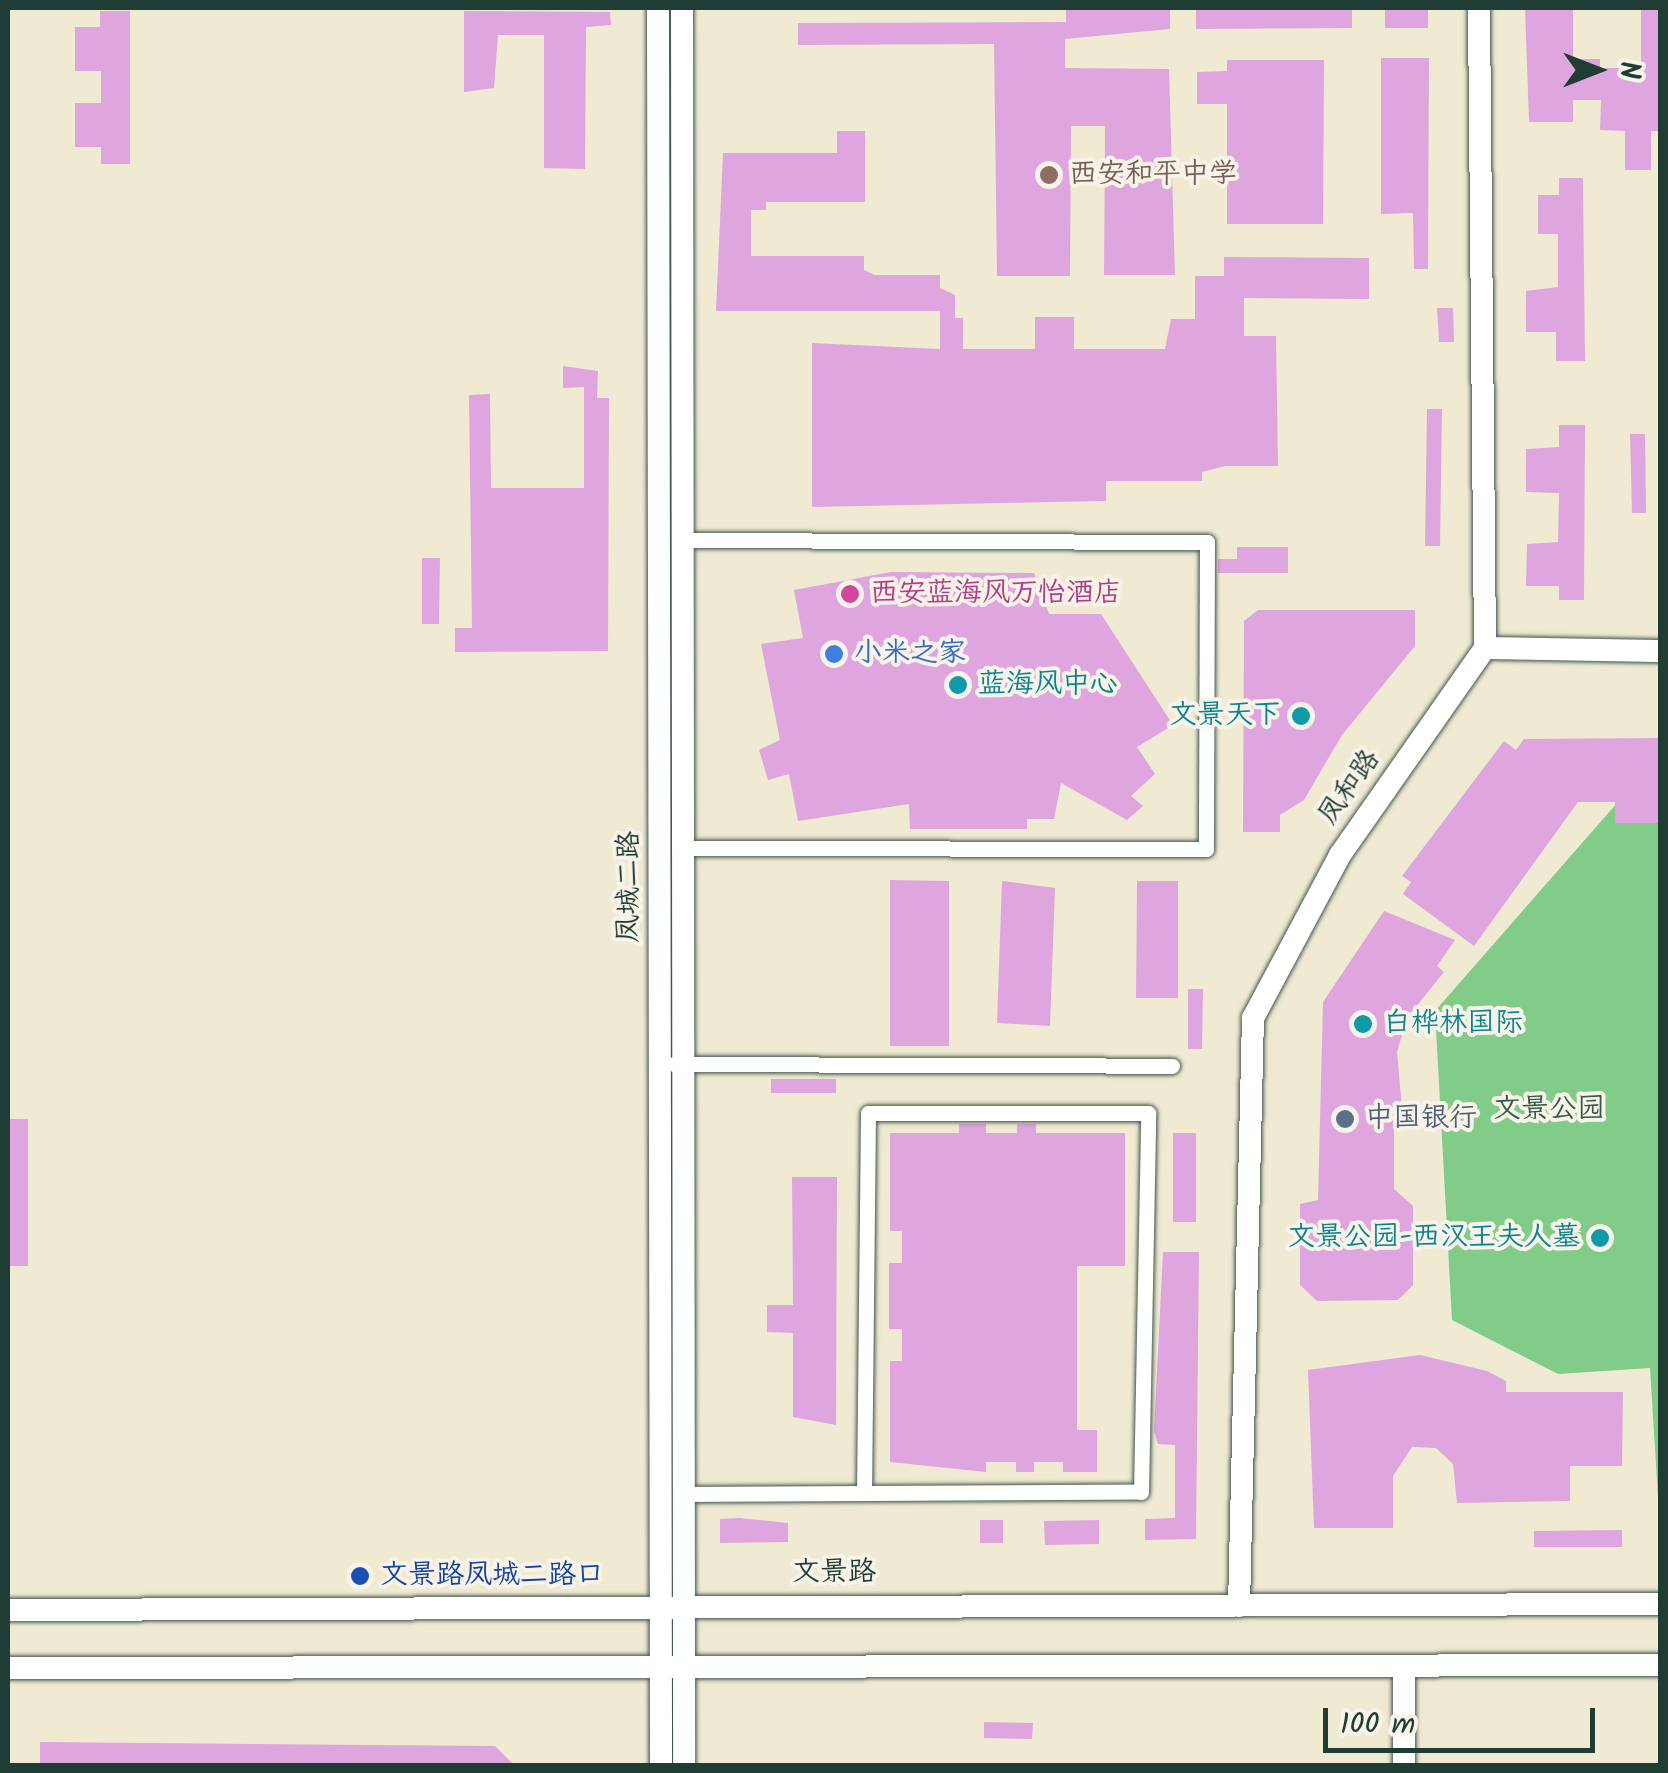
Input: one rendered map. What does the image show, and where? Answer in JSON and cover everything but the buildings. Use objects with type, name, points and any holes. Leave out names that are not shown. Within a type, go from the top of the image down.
[{"type":"main road","name":"凤城二路","points":[[658,8],[671,1064],[687,1602],[672,1666],[661,1766]]},
{"type":"main road","name":"凤城二路","points":[[682,8],[682,848],[671,1064],[665,1557],[658,1602],[672,1666],[684,1766]]},
{"type":"main road","points":[[1479,8],[1485,648],[1660,650]]},
{"type":"main road","name":"凤和路","points":[[1239,1606],[1253,1018],[1340,855],[1485,648]]},
{"type":"main road","name":"文景路","points":[[8,1610],[658,1602],[1660,1604]]},
{"type":"main road","points":[[8,1668],[1660,1665]]},
{"type":"main road","points":[[1404,1668],[1404,1766]]},
{"type":"street","points":[[680,540],[1207,542],[1206,849],[682,848]]},
{"type":"street","points":[[671,1064],[1172,1066]]},
{"type":"street","points":[[686,1494],[864,1494],[1141,1492],[1148,1114],[868,1113],[864,1494]]},
{"type":"green space","name":"文景公园","points":[[1660,754],[1660,1530],[1650,1368],[1558,1374],[1452,1320],[1435,1011]]},
{"type":"place","name":"西安和平中学","points":[[1049,175]]},
{"type":"place","name":"西安蓝海风万怡酒店","points":[[850,594]]},
{"type":"place","name":"小米之家","points":[[834,654]]},
{"type":"place","name":"蓝海风中心","points":[[958,685]]},
{"type":"place","name":"文景天下","points":[[1301,716]]},
{"type":"place","name":"白桦林国际","points":[[1363,1024]]},
{"type":"place","name":"中国银行","points":[[1345,1119]]},
{"type":"place","name":"文景公园-西汉王夫人墓","points":[[1600,1238]]},
{"type":"place","name":"文景路凤城二路口","points":[[360,1576]]}]
